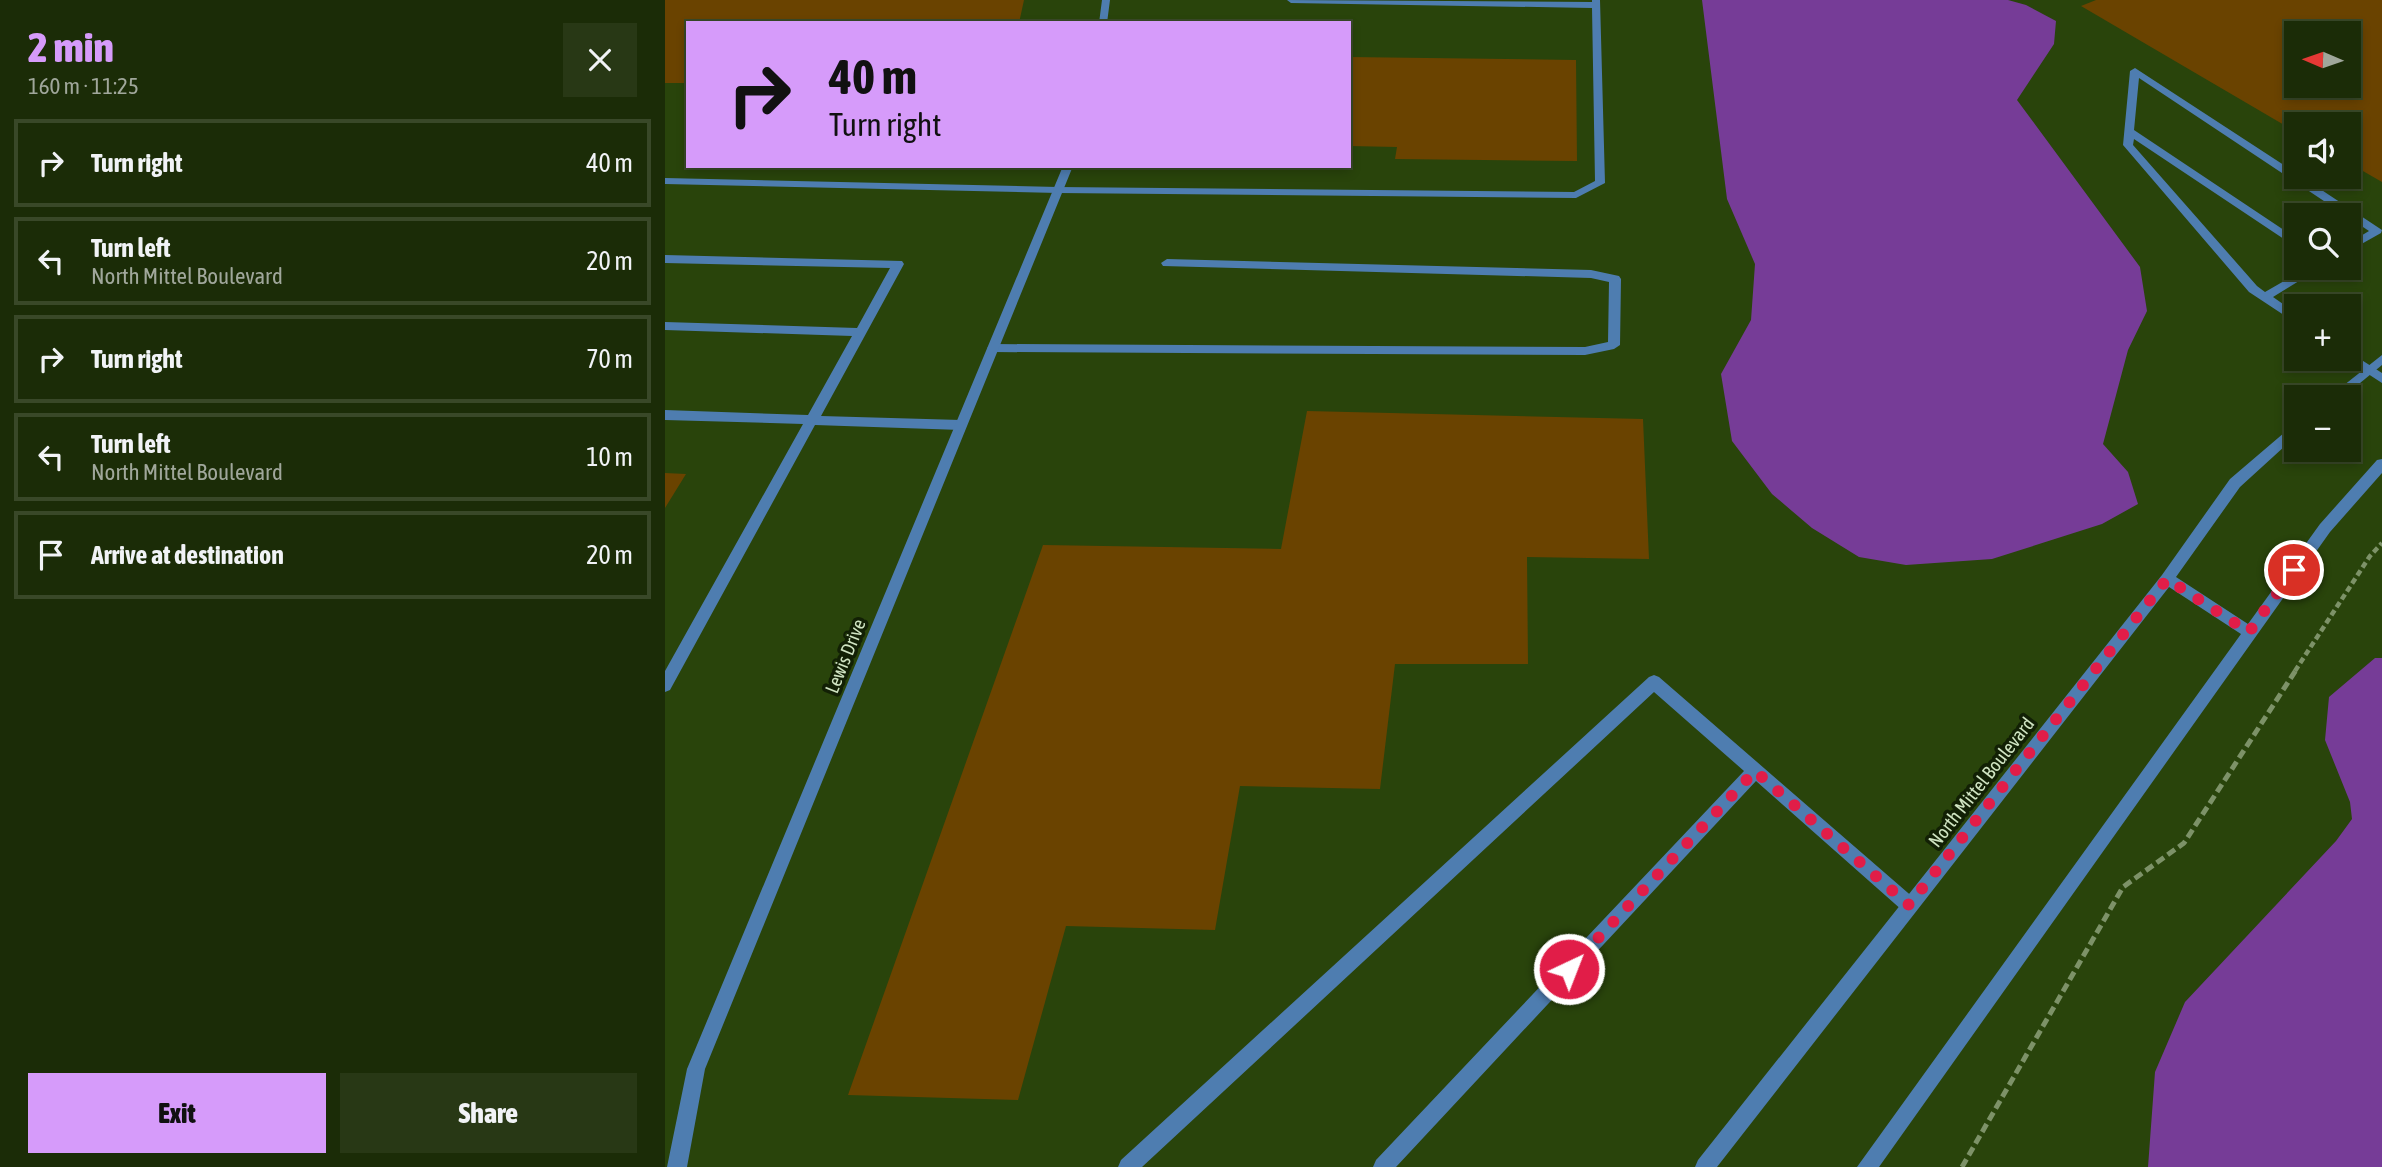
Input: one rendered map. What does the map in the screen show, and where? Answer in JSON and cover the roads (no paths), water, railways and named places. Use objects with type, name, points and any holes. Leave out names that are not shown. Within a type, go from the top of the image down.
[{"type":"street","points":[[1104,21],[1106,0]]},
{"type":"street","points":[[665,181],[1058,190],[1576,195],[1600,183],[1597,3],[1291,0]]},
{"type":"street","points":[[2284,310],[2253,289],[2128,145],[2135,71],[2336,203]]},
{"type":"street","points":[[2129,131],[2284,235]]},
{"type":"street","name":"Lewis Drive","points":[[677,1167],[696,1069],[1067,168]]},
{"type":"street","points":[[2361,219],[2377,230],[2361,240]]},
{"type":"street","points":[[665,259],[898,264],[665,685]]},
{"type":"street","points":[[993,348],[1585,351],[1614,345],[1615,279],[1591,274],[1167,263]]},
{"type":"street","points":[[2265,297],[2294,280]]},
{"type":"street","points":[[665,326],[861,332]]},
{"type":"street","points":[[2350,385],[2382,359]]},
{"type":"street","points":[[2361,365],[2382,379]]},
{"type":"street","points":[[665,415],[961,425]]},
{"type":"street","name":"North Mittel Boulevard","points":[[1705,1167],[2167,579],[2235,483],[2284,440]]},
{"type":"street","points":[[1867,1167],[2325,528],[2382,464]]},
{"type":"street","points":[[2167,579],[2249,632]]},
{"type":"street","points":[[1128,1167],[1654,681],[1909,905]]},
{"type":"street","points":[[1383,1167],[1755,771]]}]
